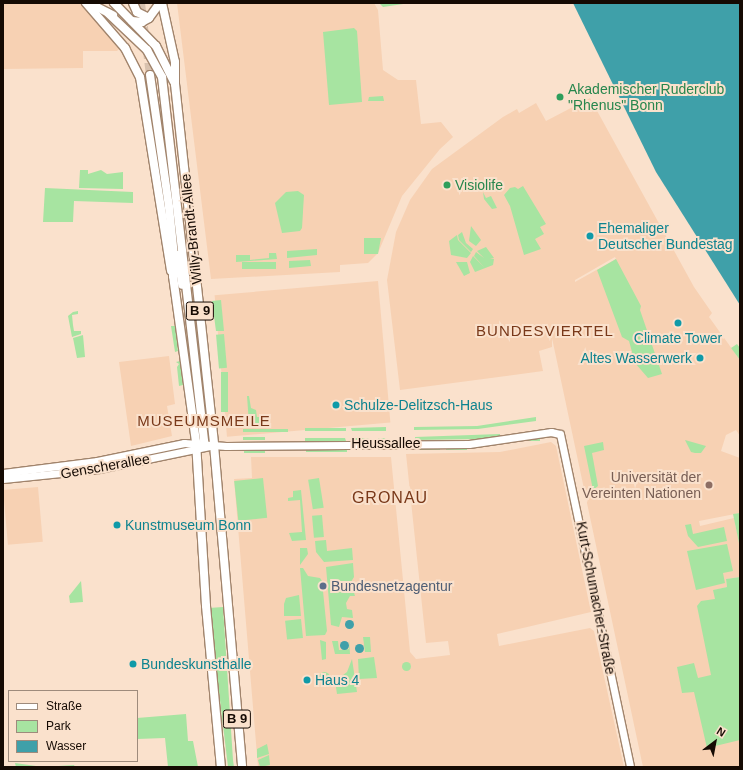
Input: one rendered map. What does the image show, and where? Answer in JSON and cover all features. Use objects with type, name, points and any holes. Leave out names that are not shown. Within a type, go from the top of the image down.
[{"type":"main road","points":[[87,3],[108,13],[132,21],[149,18],[161,3]]},
{"type":"main road","name":"Willy-Brandt-Allee","points":[[87,3],[123,45],[138,70],[145,102],[168,260],[173,276],[196,446]]},
{"type":"main road","points":[[114,3],[161,53],[175,84]]},
{"type":"main road","points":[[133,3],[137,12],[149,18]]},
{"type":"main road","name":"B 9","points":[[161,3],[175,62],[175,84]]},
{"type":"main road","points":[[108,13],[146,50],[162,77],[205,445]]},
{"type":"main road","name":"Willy-Brandt-Allee","points":[[150,75],[169,208],[174,256],[173,276]]},
{"type":"main road","name":"Willy-Brandt-Allee","points":[[175,84],[214,445]]},
{"type":"main road","points":[[169,208],[173,219],[182,288],[187,299]]},
{"type":"main road","points":[[187,288],[197,288]]},
{"type":"main road","name":"B 9","points":[[214,445],[242,767]]},
{"type":"main road","name":"B 9","points":[[196,446],[206,606],[221,767]]},
{"type":"street","name":"Heussallee","points":[[205,445],[469,444],[557,432]]},
{"type":"street","name":"Kurt-Schumacher-Straße","points":[[557,432],[563,441],[630,767]]},
{"type":"street","name":"Genscherallee","points":[[3,473],[51,469],[205,445]]},
{"type":"street","name":"Genscherallee","points":[[3,479],[99,469],[196,446]]},
{"type":"street","points":[[240,757],[245,767]]},
{"type":"shaded area","points":[[3,3],[80,3],[121,47],[117,51],[83,51],[83,68],[3,69]]},
{"type":"shaded area","points":[[177,3],[374,3],[378,10],[383,70],[398,80],[416,80],[421,124],[441,122],[453,137],[440,149],[402,196],[378,253],[368,263],[340,265],[340,272],[211,279]]},
{"type":"shaded area","points":[[590,98],[694,287],[712,313],[709,317],[740,360],[740,436],[736,430],[726,435],[721,451],[740,458],[740,513],[699,521],[700,526],[734,518],[740,548],[740,577],[726,579],[727,587],[714,590],[731,603],[740,602],[740,767],[643,767],[552,338],[552,347],[539,351],[543,371],[400,390],[387,280],[396,232],[410,200],[432,169],[503,117],[517,109],[519,113],[536,103],[546,121]],"holes":[[[615,257],[616,259],[575,282],[575,280]]]},
{"type":"shaded area","points":[[378,281],[390,422],[227,437],[215,295]]},
{"type":"shaded area","points":[[169,356],[175,404],[167,406],[172,436],[131,446],[119,362]]},
{"type":"shaded area","points":[[551,442],[556,446],[591,612],[497,634],[499,646],[590,628],[594,631],[624,767],[258,767],[234,479],[252,478],[251,457],[391,457],[410,652],[416,659],[450,655],[448,641],[426,643],[406,454],[500,452]]},
{"type":"shaded area","points":[[38,487],[43,542],[8,545],[3,490]]},
{"type":"green space","points":[[379,3],[410,3],[383,7]]},
{"type":"green space","points":[[354,28],[357,31],[362,102],[329,105],[323,32]]},
{"type":"green space","points":[[383,96],[384,101],[368,101],[369,97]]},
{"type":"green space","points":[[80,170],[88,170],[88,174],[101,170],[107,174],[123,172],[123,189],[79,188]]},
{"type":"green space","points":[[523,186],[546,224],[540,227],[544,234],[535,239],[541,249],[524,255],[510,206],[504,195],[510,188],[515,187],[518,189]]},
{"type":"green space","points":[[45,188],[133,192],[133,203],[74,201],[73,222],[43,222]]},
{"type":"green space","points":[[298,191],[304,195],[302,228],[300,231],[282,233],[275,203],[286,192]]},
{"type":"green space","points":[[483,192],[486,198],[491,196],[497,208],[492,209],[484,199]]},
{"type":"green space","points":[[471,226],[481,240],[476,246],[469,241]]},
{"type":"green space","points":[[462,232],[466,243],[473,249],[471,252],[459,240],[458,235]]},
{"type":"green space","points":[[457,235],[458,240],[471,253],[467,258],[451,255],[449,241]]},
{"type":"green space","points":[[364,238],[381,238],[378,254],[364,254]]},
{"type":"green space","points":[[486,247],[494,258],[490,258],[494,259],[493,265],[475,272],[470,262],[473,256],[484,267],[474,256],[476,252],[484,258],[477,251]]},
{"type":"green space","points":[[317,249],[317,255],[287,258],[287,251]]},
{"type":"green space","points":[[269,253],[276,253],[277,259],[236,262],[236,255],[250,255],[250,260],[269,258]]},
{"type":"green space","points":[[616,259],[641,306],[640,310],[662,374],[648,378],[635,363],[629,341],[622,337],[597,270]]},
{"type":"green space","points":[[310,260],[311,266],[289,268],[289,261]]},
{"type":"green space","points":[[242,262],[276,262],[276,269],[242,269]]},
{"type":"green space","points":[[456,262],[467,262],[470,273],[464,276]]},
{"type":"green space","points":[[221,300],[224,331],[216,331],[212,301]]},
{"type":"green space","points":[[78,311],[78,314],[72,315],[73,325],[74,331],[81,331],[81,334],[72,337],[68,316],[73,312]]},
{"type":"green space","points":[[171,326],[175,326],[178,351],[175,352]]},
{"type":"green space","points":[[224,334],[227,368],[219,369],[216,335]]},
{"type":"green space","points":[[83,335],[85,357],[77,358],[73,338]]},
{"type":"green space","points":[[737,344],[740,348],[740,360],[731,348]]},
{"type":"green space","points":[[180,361],[183,385],[179,386],[177,367],[179,364],[176,362]]},
{"type":"green space","points":[[221,372],[228,372],[228,412],[221,412]]},
{"type":"green space","points":[[247,396],[249,396],[251,408],[256,410],[257,417],[261,417],[266,424],[249,424]]},
{"type":"green space","points":[[536,417],[536,421],[478,429],[414,430],[414,427],[477,426]]},
{"type":"green space","points":[[386,427],[386,431],[352,431],[351,428]]},
{"type":"green space","points":[[305,428],[346,428],[346,431],[305,431]]},
{"type":"green space","points":[[243,429],[288,429],[288,432],[243,432]]},
{"type":"green space","points":[[500,434],[500,437],[480,439],[415,440],[415,437]]},
{"type":"green space","points":[[243,437],[265,437],[265,440],[243,440]]},
{"type":"green space","points":[[521,437],[540,437],[540,441],[521,441]]},
{"type":"green space","points":[[305,438],[345,438],[346,441],[305,442]]},
{"type":"green space","points":[[352,438],[386,438],[379,441],[352,441]]},
{"type":"green space","points":[[685,440],[706,446],[701,453],[691,452]]},
{"type":"green space","points":[[603,442],[604,450],[592,453],[598,486],[593,490],[584,446]]},
{"type":"green space","points":[[180,446],[181,449],[111,462],[112,461]]},
{"type":"green space","points":[[446,446],[467,446],[467,450],[446,450]]},
{"type":"green space","points":[[415,447],[440,447],[440,450],[415,450]]},
{"type":"green space","points":[[347,449],[347,452],[306,452],[306,450]]},
{"type":"green space","points":[[244,450],[265,450],[265,453],[244,453]]},
{"type":"green space","points":[[263,478],[267,518],[238,521],[234,481]]},
{"type":"green space","points":[[319,478],[324,508],[313,509],[308,480]]},
{"type":"green space","points":[[301,490],[306,540],[292,541],[289,533],[302,532],[300,500],[288,501],[288,498],[293,497],[293,491]]},
{"type":"green space","points":[[740,513],[740,548],[733,514]]},
{"type":"green space","points":[[322,515],[324,537],[314,538],[312,516]]},
{"type":"green space","points":[[691,524],[693,534],[724,527],[727,541],[698,547],[688,536],[685,525]]},
{"type":"green space","points":[[326,540],[327,551],[352,548],[353,560],[324,562],[316,552],[315,541]]},
{"type":"green space","points":[[727,544],[733,571],[723,573],[725,583],[696,590],[687,551]]},
{"type":"green space","points":[[300,548],[307,548],[308,554],[300,565]]},
{"type":"green space","points":[[353,563],[354,577],[351,582],[355,596],[350,596],[346,603],[347,609],[352,610],[353,618],[342,617],[339,627],[331,625],[326,567]]},
{"type":"green space","points":[[300,568],[303,568],[308,576],[320,578],[322,581],[327,631],[325,635],[306,636]]},
{"type":"green space","points":[[740,577],[740,740],[707,748],[694,692],[682,693],[677,667],[694,663],[698,678],[711,675],[697,606],[701,601],[715,599],[713,590],[727,587],[726,579]]},
{"type":"green space","points":[[81,581],[83,602],[70,603],[69,596]]},
{"type":"green space","points":[[299,595],[301,616],[284,616],[284,604],[286,598]]},
{"type":"green space","points":[[223,607],[234,767],[228,767],[209,608]]},
{"type":"green space","points":[[301,619],[303,638],[287,640],[285,621]]},
{"type":"green space","points":[[363,637],[370,637],[371,652],[365,652]]},
{"type":"green space","points":[[349,639],[350,654],[335,654],[332,641],[338,641],[339,650],[349,649]]},
{"type":"green space","points":[[320,640],[326,642],[326,659],[322,660]]},
{"type":"green space","points":[[374,657],[377,678],[359,679],[358,659]]},
{"type":"green space","points":[[352,659],[357,692],[337,694],[335,681],[347,672]]},
{"type":"green space","points":[[406,661],[411,666],[406,671],[401,666]]},
{"type":"green space","points":[[324,671],[328,673],[330,677],[328,681],[324,683],[320,681],[318,677],[320,673]]},
{"type":"green space","points":[[186,714],[188,741],[193,741],[198,767],[168,767],[165,738],[138,739],[138,718]]},
{"type":"green space","points":[[267,744],[269,754],[257,758],[257,749]]},
{"type":"green space","points":[[269,755],[270,765],[260,767],[258,760]]},
{"type":"green space","points":[[15,763],[43,767],[16,767]]},
{"type":"green space","points":[[74,765],[75,767],[43,767]]},
{"type":"water","points":[[573,3],[740,3],[740,305],[656,172]]},
{"type":"water","points":[[349,619],[354,624],[349,629],[344,624]]},
{"type":"water","points":[[344,640],[349,645],[344,650],[339,645]]},
{"type":"water","points":[[357,644],[361,644],[363,648],[361,652],[357,652],[355,650],[355,646]]},
{"type":"tunnel","points":[[141,3],[150,75]]},
{"type":"place","name":"Akademischer Ruderclub \"Rhenus\" Bonn","points":[[560,97]]},
{"type":"place","name":"Visiolife","points":[[447,185]]},
{"type":"place","name":"Ehemaliger Deutscher Bundestag","points":[[590,236]]},
{"type":"place","name":"Climate Tower","points":[[678,323]]},
{"type":"place","name":"Altes Wasserwerk","points":[[700,358]]},
{"type":"place","name":"Schulze-Delitzsch-Haus","points":[[336,405]]},
{"type":"place","name":"Universität der Vereinten Nationen","points":[[709,485]]},
{"type":"place","name":"Kunstmuseum Bonn","points":[[117,525]]},
{"type":"place","name":"Bundesnetzagentur","points":[[323,586]]},
{"type":"place","name":"Bundeskunsthalle","points":[[133,664]]},
{"type":"place","name":"Haus 4","points":[[307,680]]},
{"type":"district","name":"BUNDESVIERTEL","points":[[545,331]]},
{"type":"district","name":"MUSEUMSMEILE","points":[[204,421]]},
{"type":"district","name":"GRONAU","points":[[390,498]]}]
